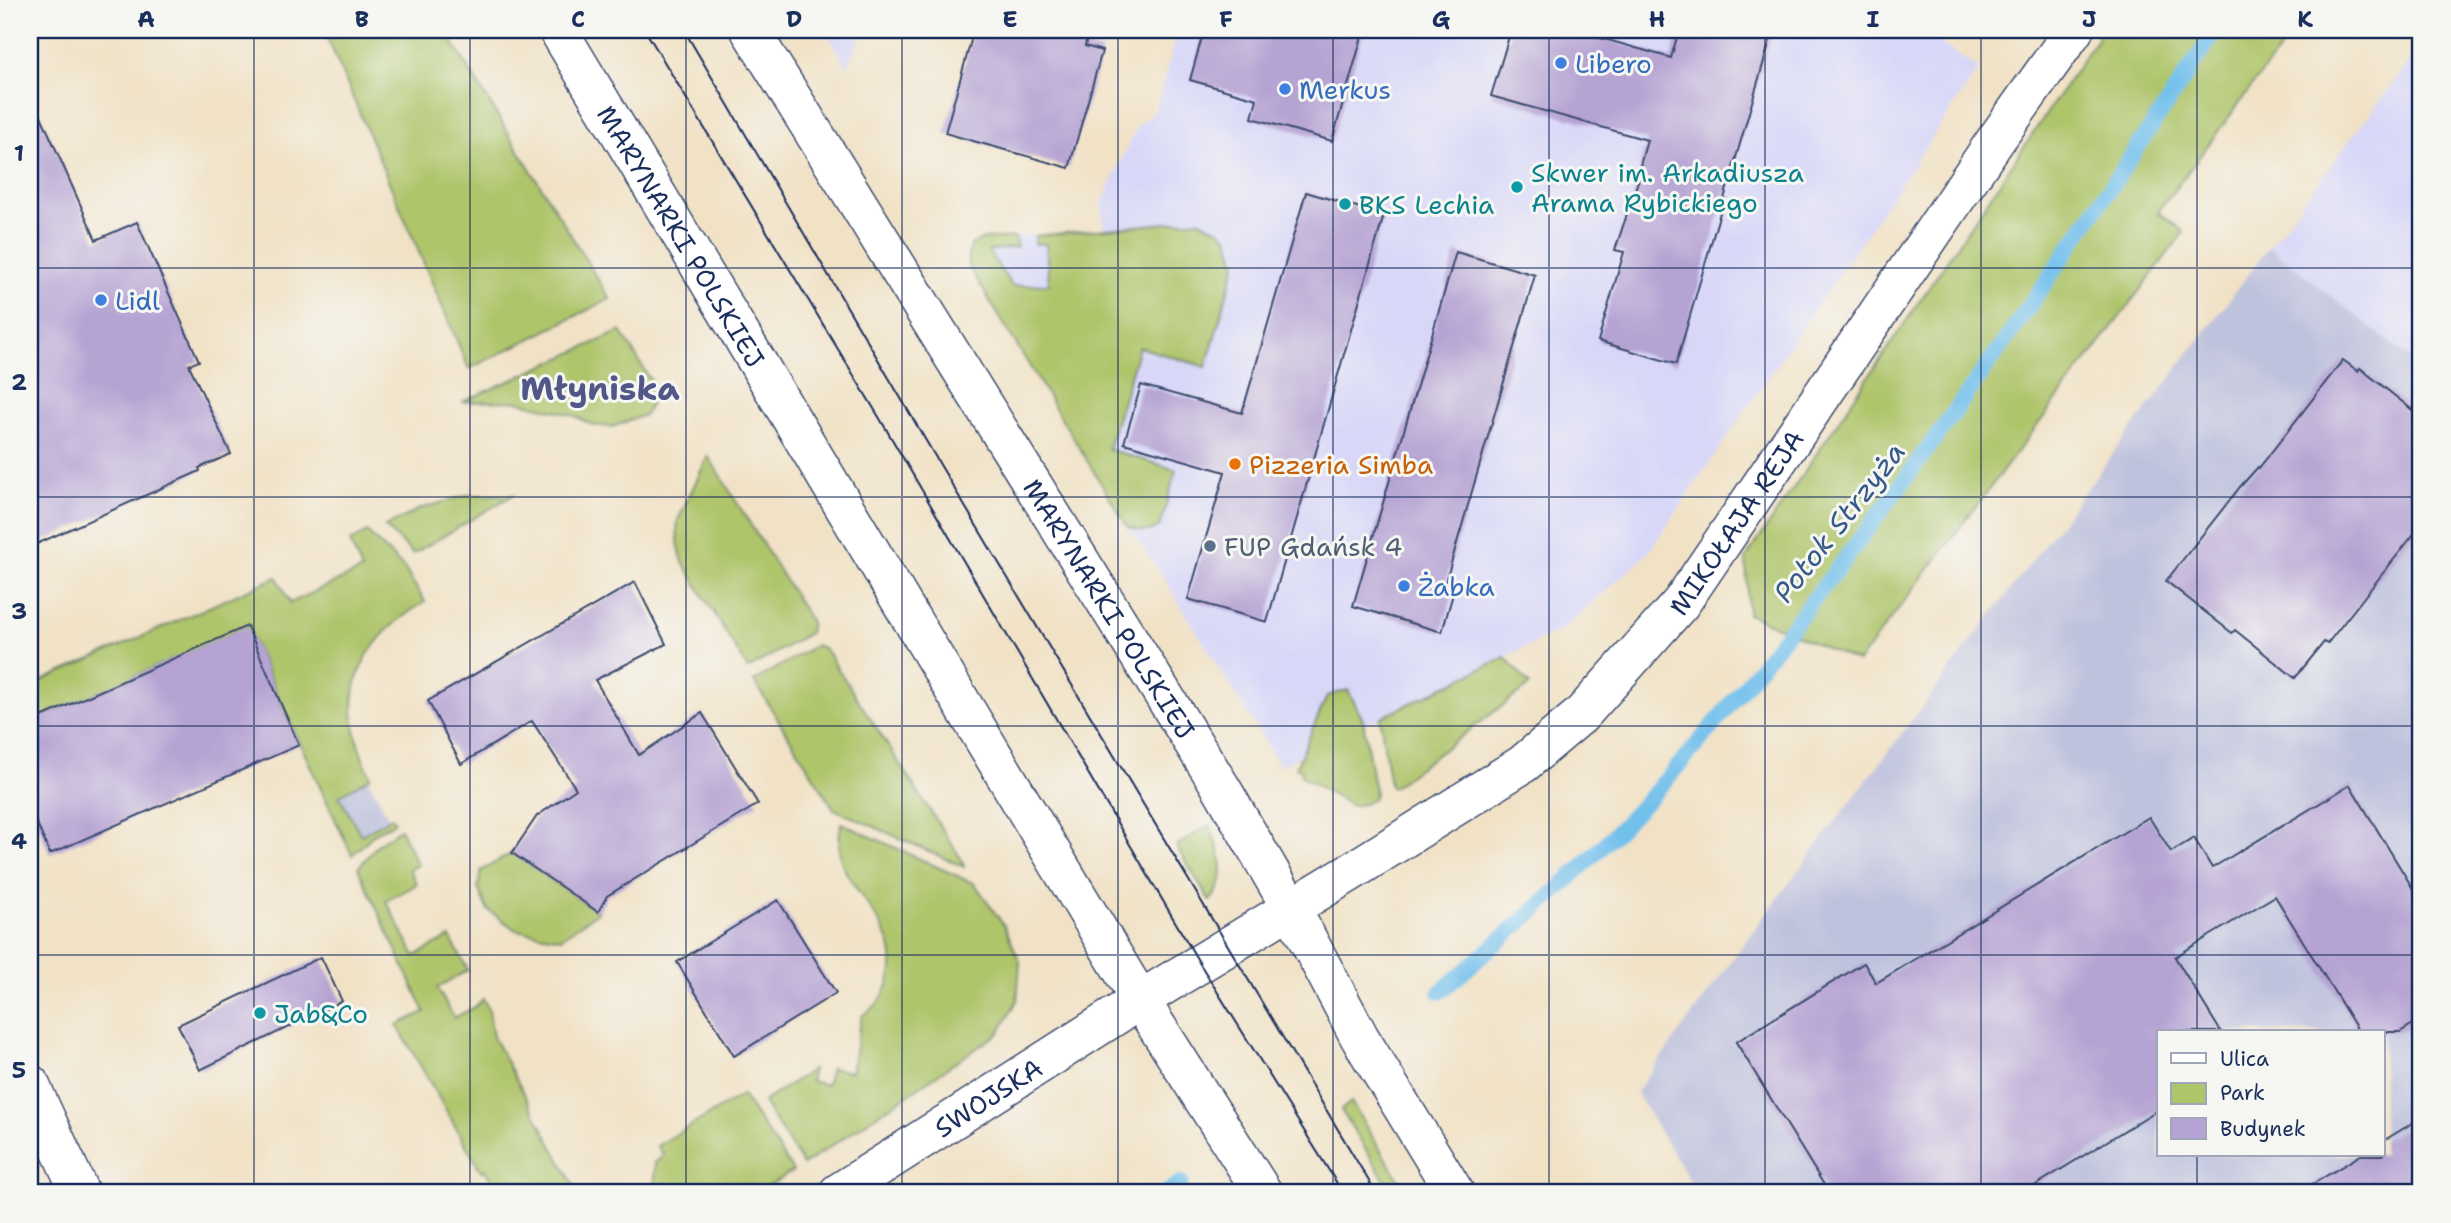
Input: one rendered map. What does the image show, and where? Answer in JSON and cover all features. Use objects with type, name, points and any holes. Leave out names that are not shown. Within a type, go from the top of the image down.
[{"type":"main road","name":"MARYNARKI POLSKIEJ","points":[[558,30],[1140,1000],[1263,1193]]},
{"type":"main road","name":"MARYNARKI POLSKIEJ","points":[[750,30],[1208,766],[1291,908],[1360,1038],[1455,1193]]},
{"type":"main road","name":"MIKOŁAJA REJA","points":[[1140,1000],[1523,764],[1581,715],[1681,603],[1994,141],[2074,30]]},
{"type":"main road","name":"SWOJSKA","points":[[838,1193],[1140,1000]]},
{"type":"main road","points":[[30,1084],[79,1193]]},
{"type":"shaded area","points":[[825,30],[863,30],[847,67]]},
{"type":"shaded area","points":[[1178,30],[1915,30],[1924,32],[1979,69],[1648,553],[1565,628],[1280,766],[1155,564],[1127,526],[968,265],[972,244],[984,239],[1104,229],[1102,203],[1137,126],[1155,112]]},
{"type":"shaded area","points":[[2421,46],[2421,367],[2269,247]]},
{"type":"shaded area","points":[[2269,247],[2421,367],[2421,1193],[1697,1193],[1636,1092],[1762,919]]},
{"type":"shaded area","points":[[368,779],[390,820],[361,836],[339,796]]},
{"type":"green space","points":[[324,30],[445,30],[610,299],[469,369]]},
{"type":"green space","points":[[2103,30],[2294,30],[2158,212],[2184,232],[1858,662],[1748,614],[1746,558]]},
{"type":"green space","points":[[1198,220],[1220,230],[1228,238],[1236,263],[1206,367],[1139,347],[1108,449],[1176,470],[1160,526],[1140,531],[1127,526],[968,265],[968,255],[972,244],[984,239],[1015,237],[1017,247],[988,251],[1012,286],[1049,284],[1046,244],[1035,244],[1035,236]]},
{"type":"green space","points":[[621,331],[657,391],[645,415],[612,427],[592,425],[573,415],[516,401],[462,402]]},
{"type":"green space","points":[[708,456],[811,622],[809,633],[748,669],[683,562],[679,546],[678,520]]},
{"type":"green space","points":[[467,495],[513,495],[413,554],[385,527],[420,509]]},
{"type":"green space","points":[[367,532],[404,568],[425,602],[381,637],[367,656],[358,677],[353,700],[354,724],[360,750],[371,777],[339,796],[361,835],[392,817],[395,822],[375,833],[352,855],[247,627],[30,722],[30,686],[277,577],[290,603],[362,570],[350,542]]},
{"type":"green space","points":[[816,645],[825,649],[964,867],[834,809],[754,681]]},
{"type":"green space","points":[[1505,657],[1530,685],[1392,788],[1380,718]]},
{"type":"green space","points":[[1348,690],[1363,720],[1375,793],[1373,799],[1352,806],[1300,775],[1302,771],[1296,767],[1327,696]]},
{"type":"green space","points":[[841,823],[975,884],[1005,927],[1020,962],[1017,1001],[999,1033],[803,1165],[763,1102],[813,1069],[810,1081],[826,1085],[831,1068],[851,1072],[862,1016],[877,1004],[883,995],[890,978],[892,962],[891,947],[878,919],[850,880],[841,861]]},
{"type":"green space","points":[[1209,825],[1222,864],[1220,883],[1210,901],[1176,846]]},
{"type":"green space","points":[[400,829],[418,865],[409,869],[417,884],[386,901],[415,956],[450,937],[468,970],[437,988],[454,1018],[475,1007],[483,999],[489,1010],[493,1037],[578,1193],[499,1193],[485,1170],[481,1171],[397,1025],[425,1012],[358,868],[378,844]]},
{"type":"green space","points":[[512,853],[598,912],[561,938],[516,930],[487,909],[478,888],[481,871]]},
{"type":"green space","points":[[742,1095],[793,1171],[757,1193],[658,1193],[655,1190],[655,1163],[664,1155],[657,1146]]},
{"type":"green space","points":[[1351,1102],[1407,1193],[1393,1193],[1341,1110]]},
{"type":"building","points":[[974,30],[1089,30],[1085,46],[1102,51],[1069,168],[945,133]]},
{"type":"building","name":"Merkus","points":[[1204,30],[1364,30],[1332,141],[1252,118],[1257,99],[1190,80]]},
{"type":"building","points":[[1511,30],[1573,30],[1671,58],[1679,30],[1773,30],[1676,364],[1598,341],[1624,252],[1615,250],[1642,169],[1639,169],[1647,140],[1491,96]]},
{"type":"building","name":"Lidl","points":[[30,91],[96,240],[137,222],[199,361],[189,365],[231,454],[199,468],[200,471],[30,547]]},
{"type":"building","points":[[1306,192],[1384,215],[1267,622],[1188,599],[1225,472],[1124,443],[1141,385],[1242,413]]},
{"type":"building","points":[[1456,252],[1535,275],[1445,584],[1455,587],[1442,632],[1353,606]]},
{"type":"building","points":[[2343,360],[2358,371],[2360,368],[2421,417],[2421,525],[2327,644],[2324,642],[2295,678],[2235,630],[2232,633],[2166,581]]},
{"type":"building","points":[[635,582],[666,644],[595,680],[639,755],[702,713],[758,804],[607,896],[598,912],[512,853],[537,816],[576,789],[532,721],[461,764],[428,701]]},
{"type":"building","points":[[247,626],[299,745],[50,854],[30,808],[30,722]]},
{"type":"building","points":[[2350,785],[2421,902],[2421,1019],[2400,1032],[2358,1030],[2275,896],[2175,957],[2220,1030],[2157,1030],[2157,1110],[2023,1193],[1829,1193],[1736,1042],[1864,963],[1876,983],[2149,817],[2171,852],[2194,838],[2212,868]]},
{"type":"building","points":[[778,900],[836,993],[734,1056],[677,962]]},
{"type":"building","name":"Jab&Co","points":[[321,957],[342,1001],[200,1070],[178,1025]]},
{"type":"building","points":[[2421,1118],[2421,1193],[2298,1193],[2359,1156],[2384,1156],[2384,1140]]},
{"type":"waterway","name":"Potok Strzyża","points":[[1440,992],[1591,858],[1665,781],[1740,692],[1919,461],[2070,247],[2216,30]]},
{"type":"waterway","name":"Potok Strzyża","points":[[1166,1193],[1181,1183]]},
{"type":"tram line","points":[[645,30],[879,417],[1200,964],[1343,1193]]},
{"type":"tram line","points":[[684,30],[942,468],[1376,1193]]},
{"type":"place","name":"Libero","points":[[1561,63]]},
{"type":"place","name":"Merkus","points":[[1285,89]]},
{"type":"place","name":"Skwer im. Arkadiusza Arama Rybickiego","points":[[1517,187]]},
{"type":"place","name":"BKS Lechia","points":[[1345,204]]},
{"type":"place","name":"Lidl","points":[[101,300]]},
{"type":"place","name":"Pizzeria Simba","points":[[1235,464]]},
{"type":"place","name":"FUP Gdańsk 4","points":[[1210,546]]},
{"type":"place","name":"Żabka","points":[[1404,586]]},
{"type":"place","name":"Jab&Co","points":[[260,1013]]},
{"type":"district","name":"Młyniska","points":[[600,388]]}]
